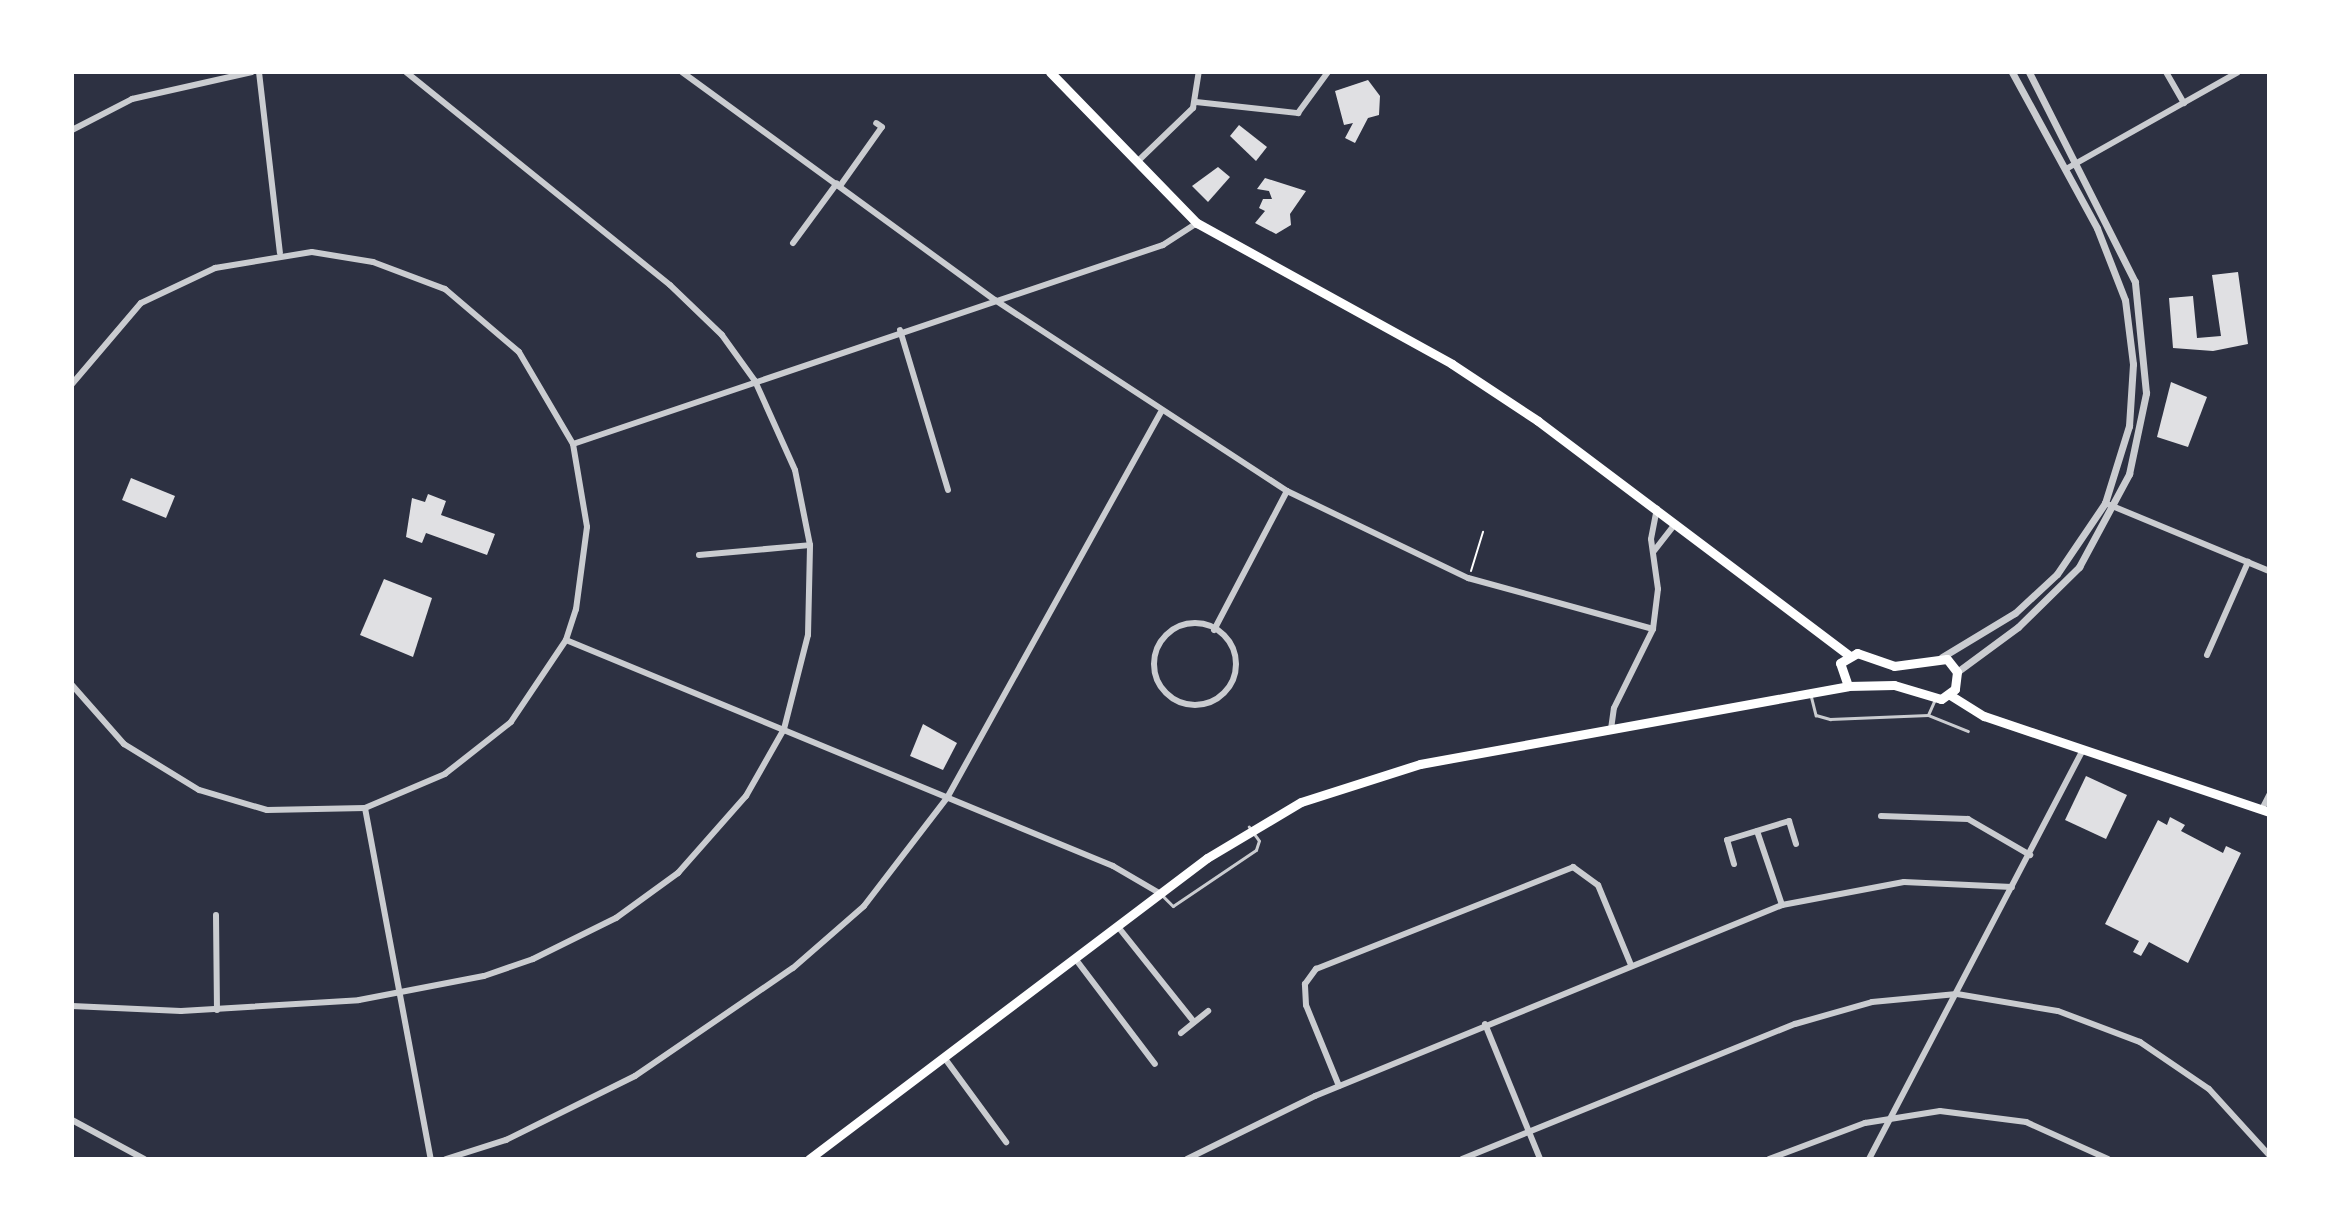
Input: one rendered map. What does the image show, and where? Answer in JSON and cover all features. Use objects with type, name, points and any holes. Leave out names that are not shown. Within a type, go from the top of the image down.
[{"type":"main road","points":[[1050,72],[1197,223],[1452,365],[1657,509],[1849,655],[1894,666],[1942,657],[1957,672],[1950,695]]},
{"type":"main road","points":[[1848,686],[1839,667],[1849,655]]},
{"type":"main road","points":[[809,1159],[946,1060],[1250,827],[1378,774],[1848,686],[1894,685],[1935,699],[1950,695]]},
{"type":"main road","points":[[1950,695],[1961,706],[2266,811]]},
{"type":"street","points":[[72,130],[132,99],[252,72]]},
{"type":"street","points":[[259,72],[281,253]]},
{"type":"street","points":[[72,1006],[217,1010],[400,994],[533,959],[638,903],[678,873],[728,820],[783,729],[808,635],[810,545],[795,470],[755,381],[722,335],[670,285],[406,72]]},
{"type":"street","points":[[682,72],[995,300],[1161,412],[1287,491],[1468,578],[1653,629]]},
{"type":"street","points":[[1138,162],[1196,102],[1199,72]]},
{"type":"street","points":[[1196,102],[1298,113],[1328,72]]},
{"type":"street","points":[[1942,657],[2038,594],[2105,502],[2129,426],[2131,334],[2113,263],[2066,169],[2012,72]]},
{"type":"street","points":[[1957,672],[2062,588],[2114,507],[2142,424],[2144,327],[2121,246],[2029,72]]},
{"type":"street","points":[[2166,72],[2184,103]]},
{"type":"street","points":[[2066,169],[2238,72]]},
{"type":"street","points":[[793,243],[882,127],[876,123]]},
{"type":"street","points":[[573,444],[900,330],[1171,242],[1197,223]]},
{"type":"street","points":[[72,384],[141,303],[215,268],[281,253],[347,255],[445,289],[519,352],[573,444],[587,527],[576,609],[565,640],[511,722],[479,750],[425,785],[365,808],[267,810],[199,790],[124,744],[72,685]]},
{"type":"street","points":[[900,330],[948,490]]},
{"type":"street","points":[[446,1159],[581,1106],[716,1025],[864,906],[947,797],[1161,412]]},
{"type":"street","points":[[1214,630],[1287,491]]},
{"type":"street","points":[[2105,502],[2269,571]]},
{"type":"street","points":[[1611,729],[1614,708],[1653,629],[1657,509]]},
{"type":"street","points":[[1654,551],[1675,524]]},
{"type":"street","points":[[699,555],[810,545]]},
{"type":"street","points":[[2207,654],[2248,562]]},
{"type":"street","points":[[1193,621],[1214,630],[1230,638],[1238,662],[1220,698],[1191,706],[1161,690],[1152,666],[1168,631],[1193,621]]},
{"type":"street","points":[[565,640],[1113,866],[1161,894]]},
{"type":"street","points":[[1869,1159],[2083,749]]},
{"type":"street","points":[[2266,811],[2269,795]]},
{"type":"street","points":[[365,808],[431,1159]]},
{"type":"street","points":[[1881,816],[1968,819],[2030,855]]},
{"type":"street","points":[[1734,864],[1727,841],[1789,821],[1796,844]]},
{"type":"street","points":[[1758,831],[1782,905]]},
{"type":"street","points":[[1339,1086],[1304,994],[1316,969],[1342,958],[1573,867],[1598,885],[1631,965]]},
{"type":"street","points":[[1187,1159],[1339,1086],[1485,1024],[1782,905],[1904,882],[2012,887]]},
{"type":"street","points":[[216,915],[217,1010]]},
{"type":"street","points":[[1119,928],[1195,1022]]},
{"type":"street","points":[[1077,961],[1155,1064]]},
{"type":"street","points":[[1462,1159],[1819,1016],[1898,998],[1956,994],[2057,1011],[2140,1042],[2209,1089],[2269,1155]]},
{"type":"street","points":[[1181,1033],[1208,1011]]},
{"type":"street","points":[[1485,1024],[1540,1159]]},
{"type":"street","points":[[946,1060],[1006,1142]]},
{"type":"street","points":[[1769,1159],[1892,1116],[1940,1111],[2004,1117],[2048,1129],[2108,1159]]},
{"type":"street","points":[[72,1120],[144,1159]]},
{"type":"lane","points":[[1811,693],[1822,718],[1928,715],[1968,731]]},
{"type":"lane","points":[[1928,715],[1935,699]]},
{"type":"lane","points":[[1161,894],[1173,906],[1256,850],[1259,841],[1250,827]]},
{"type":"path","points":[[1468,578],[1483,532]]},
{"type":"building","points":[[1368,80],[1380,96],[1379,115],[1368,118],[1355,143],[1345,138],[1353,123],[1344,125],[1335,91]]},
{"type":"building","points":[[1239,125],[1267,147],[1256,161],[1230,136]]},
{"type":"building","points":[[1218,167],[1230,177],[1208,202],[1192,186]]},
{"type":"building","points":[[1265,178],[1306,191],[1290,214],[1291,225],[1276,234],[1255,223],[1265,211],[1259,208],[1263,199],[1272,199],[1269,191],[1257,189]]},
{"type":"building","points":[[2238,272],[2248,344],[2213,351],[2173,348],[2169,298],[2193,296],[2197,338],[2221,336],[2212,275]]},
{"type":"building","points":[[2171,382],[2207,397],[2188,447],[2157,437]]},
{"type":"building","points":[[131,478],[175,496],[166,518],[122,500]]},
{"type":"building","points":[[428,494],[446,501],[441,515],[495,534],[487,555],[426,533],[422,543],[406,537],[412,498],[425,502]]},
{"type":"building","points":[[384,579],[432,598],[413,657],[360,635]]},
{"type":"building","points":[[923,724],[957,743],[943,770],[910,756]]},
{"type":"building","points":[[2086,776],[2127,795],[2106,839],[2065,820]]},
{"type":"building","points":[[2170,817],[2185,825],[2181,831],[2223,853],[2226,846],[2241,853],[2188,963],[2149,942],[2141,956],[2133,952],[2139,941],[2105,924],[2158,820],[2167,825]]}]
